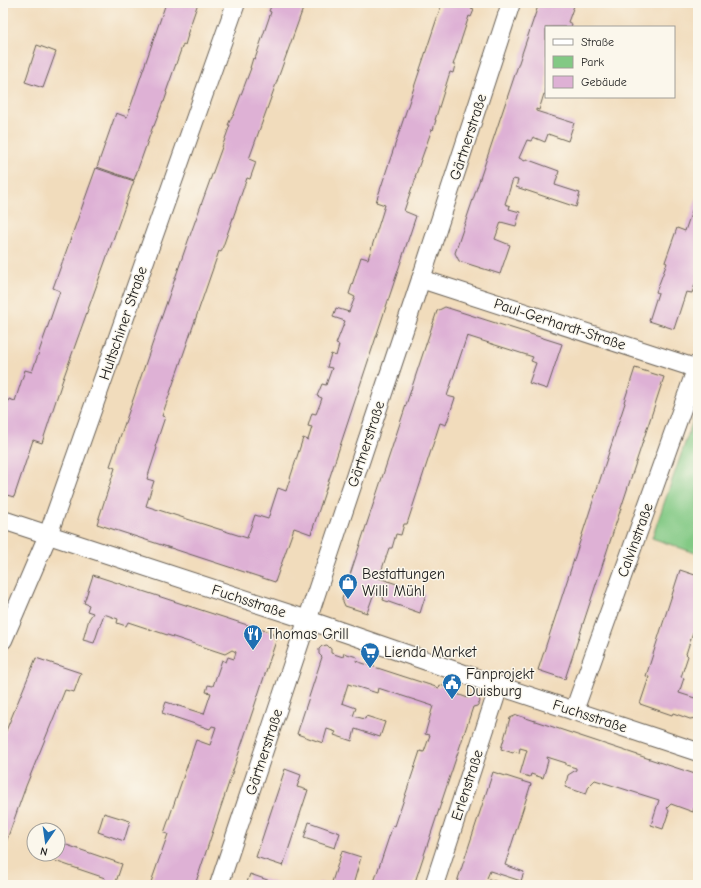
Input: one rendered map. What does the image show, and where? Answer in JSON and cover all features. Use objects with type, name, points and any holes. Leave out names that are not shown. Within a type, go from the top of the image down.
[{"type":"street","name":"Hultschiner Straße","points":[[3,640],[48,535],[236,3]]},
{"type":"street","name":"Gärtnerstraße","points":[[219,885],[421,279],[511,3]]},
{"type":"street","name":"Paul-Gerhardt-Straße","points":[[421,279],[698,367]]},
{"type":"street","name":"Calvinstraße","points":[[574,711],[698,367]]},
{"type":"street","name":"Fuchsstraße","points":[[3,520],[308,620],[499,686],[698,752]]},
{"type":"street","name":"Erlenstraße","points":[[434,885],[499,686]]},
{"type":"green space","points":[[698,406],[698,554],[652,538]]},
{"type":"building","points":[[166,3],[198,3],[185,45],[183,44],[166,92],[164,102],[153,126],[134,180],[97,167],[116,113],[127,117]]},
{"type":"building","points":[[274,3],[305,3],[249,159],[256,162],[250,179],[247,178],[221,252],[219,251],[162,416],[165,417],[155,447],[157,448],[147,479],[154,481],[146,506],[247,538],[255,515],[268,519],[278,488],[286,491],[303,438],[308,440],[312,427],[308,426],[312,413],[316,414],[322,398],[317,396],[322,384],[326,385],[332,368],[327,367],[331,354],[336,356],[339,345],[336,344],[345,321],[333,317],[336,308],[349,312],[355,297],[349,294],[361,257],[368,259],[385,205],[376,202],[442,3],[473,3],[471,9],[474,10],[471,17],[469,16],[453,65],[455,65],[453,73],[450,72],[433,130],[432,129],[404,211],[416,216],[311,534],[294,528],[275,582],[97,524],[115,468],[110,466],[230,125],[228,125],[233,116],[251,68],[253,58],[255,59],[271,12],[269,11]]},
{"type":"building","points":[[539,3],[575,3],[568,22],[572,24],[571,26],[545,26],[545,94],[539,110],[536,109],[536,111],[574,123],[568,141],[548,134],[545,142],[533,137],[531,141],[527,140],[519,158],[525,161],[526,159],[559,171],[555,185],[580,193],[576,207],[516,187],[518,180],[513,179],[505,204],[510,206],[509,209],[520,212],[516,226],[501,222],[495,239],[510,245],[500,274],[459,261],[455,253]]},
{"type":"building","points":[[37,45],[56,52],[43,88],[25,82]]},
{"type":"building","points":[[96,168],[134,181],[62,382],[42,443],[33,440],[14,497],[3,494],[3,416],[9,399],[15,401],[25,370],[32,372],[60,291],[53,288]]},
{"type":"building","points":[[698,193],[698,276],[692,293],[686,292],[674,329],[649,321],[658,293],[656,292],[667,263],[665,262],[677,228],[685,231]]},
{"type":"building","points":[[445,307],[562,344],[547,389],[529,383],[536,363],[531,361],[533,357],[467,336],[447,396],[455,398],[446,425],[440,423],[407,524],[404,524],[401,535],[396,534],[392,548],[389,548],[379,578],[426,594],[420,613],[383,600],[384,597],[374,593],[367,613],[345,606],[342,599],[437,311]]},
{"type":"building","points":[[635,368],[664,377],[565,679],[538,670]]},
{"type":"building","points":[[680,570],[698,576],[698,626],[696,632],[693,632],[686,654],[688,656],[681,677],[684,678],[679,693],[698,699],[698,716],[690,719],[673,713],[672,715],[640,704],[649,677],[646,676]]},
{"type":"building","points":[[93,575],[272,633],[276,641],[195,885],[150,885],[168,834],[164,833],[196,740],[210,745],[216,727],[212,726],[210,729],[162,713],[166,702],[204,714],[211,693],[206,692],[208,685],[213,686],[222,660],[226,662],[228,657],[234,659],[236,652],[232,650],[225,654],[128,622],[126,626],[117,623],[118,619],[104,614],[94,643],[83,640],[89,619],[93,613],[87,611],[89,605],[84,603]]},
{"type":"building","points":[[327,645],[331,649],[331,653],[343,657],[344,653],[357,657],[356,661],[439,688],[440,685],[455,690],[454,693],[468,698],[470,695],[475,694],[479,697],[480,702],[477,706],[473,707],[414,885],[373,885],[393,825],[395,826],[420,751],[424,752],[430,735],[425,734],[433,706],[378,688],[377,693],[348,684],[342,703],[356,708],[353,716],[365,719],[366,716],[385,722],[380,737],[355,729],[352,741],[334,735],[336,732],[327,729],[323,743],[297,734],[322,657],[319,654],[319,649],[322,646]]},
{"type":"building","points":[[36,658],[81,673],[74,692],[65,690],[26,786],[5,845],[3,844],[3,738]]},
{"type":"building","points":[[517,715],[698,775],[698,810],[694,808],[693,812],[671,804],[667,808],[669,811],[663,829],[651,825],[659,800],[595,780],[589,786],[586,794],[565,787],[568,775],[576,770],[576,768],[566,765],[566,763],[547,757],[548,761],[543,778],[531,774],[530,777],[520,774],[527,750],[520,748],[519,753],[514,751],[513,753],[501,749],[510,718]]},
{"type":"building","points":[[285,769],[301,775],[297,787],[308,790],[283,866],[256,857]]},
{"type":"building","points":[[493,772],[531,784],[505,865],[524,872],[521,881],[490,871],[487,878],[506,885],[456,885]]},
{"type":"building","points":[[104,813],[130,821],[124,841],[98,832]]},
{"type":"building","points":[[309,822],[340,833],[335,848],[304,838]]},
{"type":"building","points":[[66,845],[122,864],[116,882],[124,885],[103,885],[105,878],[58,862],[66,862]]},
{"type":"building","points":[[342,851],[361,857],[353,885],[331,885]]},
{"type":"building","points":[[250,874],[282,885],[246,885]]},
{"type":"building","points":[[319,882],[329,885],[318,885]]},
{"type":"place","name":"Bestattungen Willi Mühl","points":[[348,600]]},
{"type":"place","name":"Thomas Grill","points":[[253,651]]},
{"type":"place","name":"Lienda Market","points":[[370,669]]},
{"type":"place","name":"Fanprojekt Duisburg","points":[[452,700]]}]
